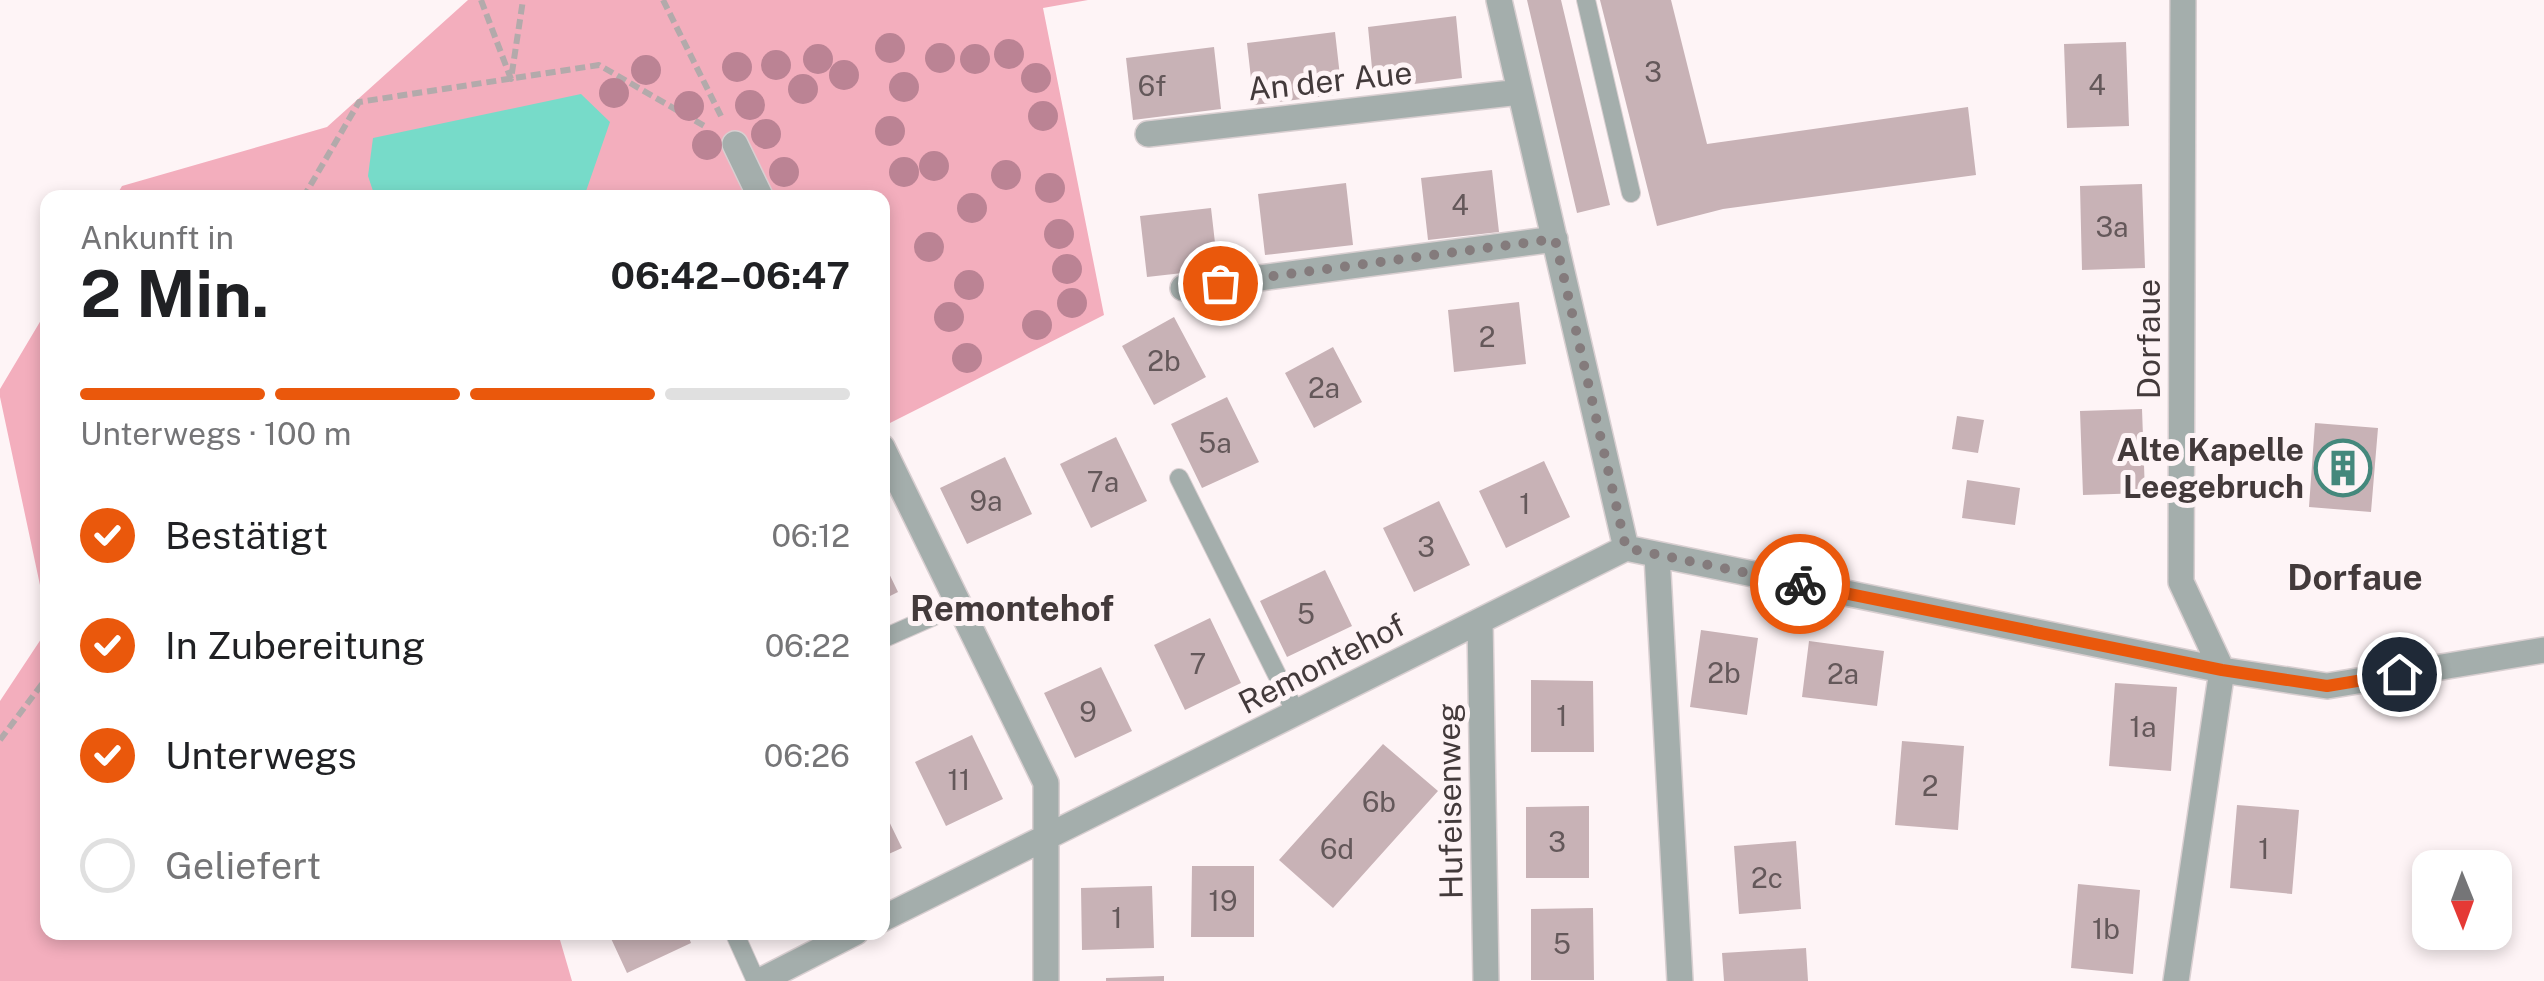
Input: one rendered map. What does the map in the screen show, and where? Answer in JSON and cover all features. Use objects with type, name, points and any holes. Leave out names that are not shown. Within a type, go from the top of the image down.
[{"type":"street","points":[[1499,0],[1626,548],[2222,670],[2327,686],[2544,650]]},
{"type":"street","name":"Dorfaue","points":[[2183,0],[2181,582],[2222,670]]},
{"type":"street","name":"An der Aue","points":[[1148,134],[1520,92]]},
{"type":"street","points":[[735,144],[757,190]]},
{"type":"street","points":[[1184,288],[1555,239]]},
{"type":"street","points":[[890,464],[1046,783],[1046,981]]},
{"type":"street","name":"Remontehof","points":[[890,915],[1626,548]]},
{"type":"street","points":[[1657,555],[1680,981]]},
{"type":"street","name":"Hufeisenweg","points":[[1480,621],[1486,981]]},
{"type":"street","points":[[2176,981],[2222,670]]},
{"type":"street","points":[[758,981],[840,940]]},
{"type":"lane","points":[[1586,0],[1631,193]]},
{"type":"lane","points":[[1179,478],[1296,713]]},
{"type":"lane","points":[[890,636],[959,604]]},
{"type":"lane","points":[[738,940],[758,981]]},
{"type":"path","points":[[481,0],[510,78]]},
{"type":"path","points":[[510,78],[523,0]]},
{"type":"path","points":[[662,0],[735,144]]},
{"type":"path","points":[[308,190],[359,102],[598,65],[735,144]]},
{"type":"path","points":[[0,740],[40,687]]},
{"type":"shaded area","points":[[468,0],[1088,0],[1043,8],[1104,315],[890,423],[890,190],[120,190],[122,186],[327,127]]},
{"type":"shaded area","points":[[581,94],[610,122],[586,190],[373,190],[368,176],[373,138]]},
{"type":"shaded area","points":[[40,322],[40,585],[0,397],[0,389]]},
{"type":"shaded area","points":[[40,641],[40,940],[560,940],[572,981],[0,981],[0,701]]},
{"type":"building","points":[[1527,0],[1561,0],[1610,205],[1577,213]]},
{"type":"building","points":[[1600,0],[1671,0],[1707,144],[1968,107],[1976,175],[1723,209],[1657,226]]},
{"type":"building","points":[[1456,16],[1462,78],[1374,89],[1368,27]]},
{"type":"building","points":[[1335,32],[1342,94],[1254,105],[1247,43]]},
{"type":"building","points":[[2126,42],[2129,126],[2067,128],[2064,44]]},
{"type":"building","points":[[1214,47],[1221,109],[1133,120],[1126,58]]},
{"type":"building","points":[[1492,170],[1499,232],[1428,240],[1421,178]]},
{"type":"building","points":[[1346,183],[1353,245],[1265,255],[1258,194]]},
{"type":"building","points":[[2142,184],[2145,268],[2082,270],[2080,186]]},
{"type":"building","points":[[1211,208],[1218,269],[1147,277],[1140,216]]},
{"type":"building","points":[[1519,302],[1526,364],[1454,372],[1448,310]]},
{"type":"building","points":[[1174,317],[1206,377],[1154,405],[1122,346]]},
{"type":"building","points":[[1333,347],[1362,402],[1314,428],[1285,373]]},
{"type":"building","points":[[1227,397],[1259,462],[1202,488],[1171,424]]},
{"type":"building","points":[[2142,409],[2145,493],[2083,495],[2080,411]]},
{"type":"building","points":[[1957,416],[1984,420],[1978,453],[1952,449]]},
{"type":"building","name":"Alte Kapelle Leegebruch","points":[[2315,423],[2378,428],[2371,512],[2309,507]]},
{"type":"building","points":[[1116,437],[1147,501],[1091,528],[1060,464]]},
{"type":"building","points":[[1005,457],[1032,514],[967,544],[940,488]]},
{"type":"building","points":[[1544,461],[1570,517],[1506,548],[1479,491]]},
{"type":"building","points":[[1967,480],[2020,488],[2015,525],[1962,518]]},
{"type":"building","points":[[1439,501],[1470,565],[1414,592],[1383,528]]},
{"type":"building","points":[[1325,570],[1352,626],[1287,657],[1260,601]]},
{"type":"building","points":[[890,576],[898,592],[890,596]]},
{"type":"building","points":[[1210,618],[1241,683],[1185,710],[1154,645]]},
{"type":"building","points":[[1701,630],[1758,638],[1747,715],[1690,707]]},
{"type":"building","points":[[1809,641],[1884,651],[1877,706],[1802,697]]},
{"type":"building","points":[[1101,667],[1132,731],[1075,758],[1044,693]]},
{"type":"building","points":[[1531,680],[1593,681],[1594,752],[1531,752]]},
{"type":"building","points":[[2115,683],[2177,687],[2171,771],[2109,766]]},
{"type":"building","points":[[972,735],[1003,799],[946,826],[915,762]]},
{"type":"building","points":[[1902,741],[1964,746],[1958,830],[1895,825]]},
{"type":"building","points":[[1383,744],[1438,791],[1333,908],[1279,860]]},
{"type":"building","points":[[2237,805],[2299,810],[2292,894],[2230,888]]},
{"type":"building","points":[[1589,806],[1589,878],[1526,878],[1526,807]]},
{"type":"building","points":[[890,823],[902,848],[890,853]]},
{"type":"building","points":[[1796,841],[1801,909],[1739,914],[1734,846]]},
{"type":"building","points":[[1192,866],[1254,866],[1254,937],[1191,937]]},
{"type":"building","points":[[2078,884],[2140,890],[2133,974],[2071,968]]},
{"type":"building","points":[[1152,886],[1154,948],[1082,950],[1081,888]]},
{"type":"building","points":[[1593,908],[1594,980],[1531,980],[1531,909]]},
{"type":"building","points":[[612,940],[690,940],[691,943],[627,973]]},
{"type":"building","points":[[1806,948],[1808,981],[1724,981],[1722,953]]},
{"type":"building","points":[[1164,976],[1164,981],[1106,981],[1106,978]]},
{"type":"way so far","points":[[1220,283],[1555,239],[1626,548],[1800,584]]},
{"type":"place","name":"Alte Kapelle Leegebruch","points":[[2343,468]]},
{"type":"district","name":"Dorfaue","points":[[2355,578]]},
{"type":"district","name":"Remontehof","points":[[1012,609]]},
{"type":"route","points":[[1800,584],[2222,670],[2327,686],[2399,674]]}]
